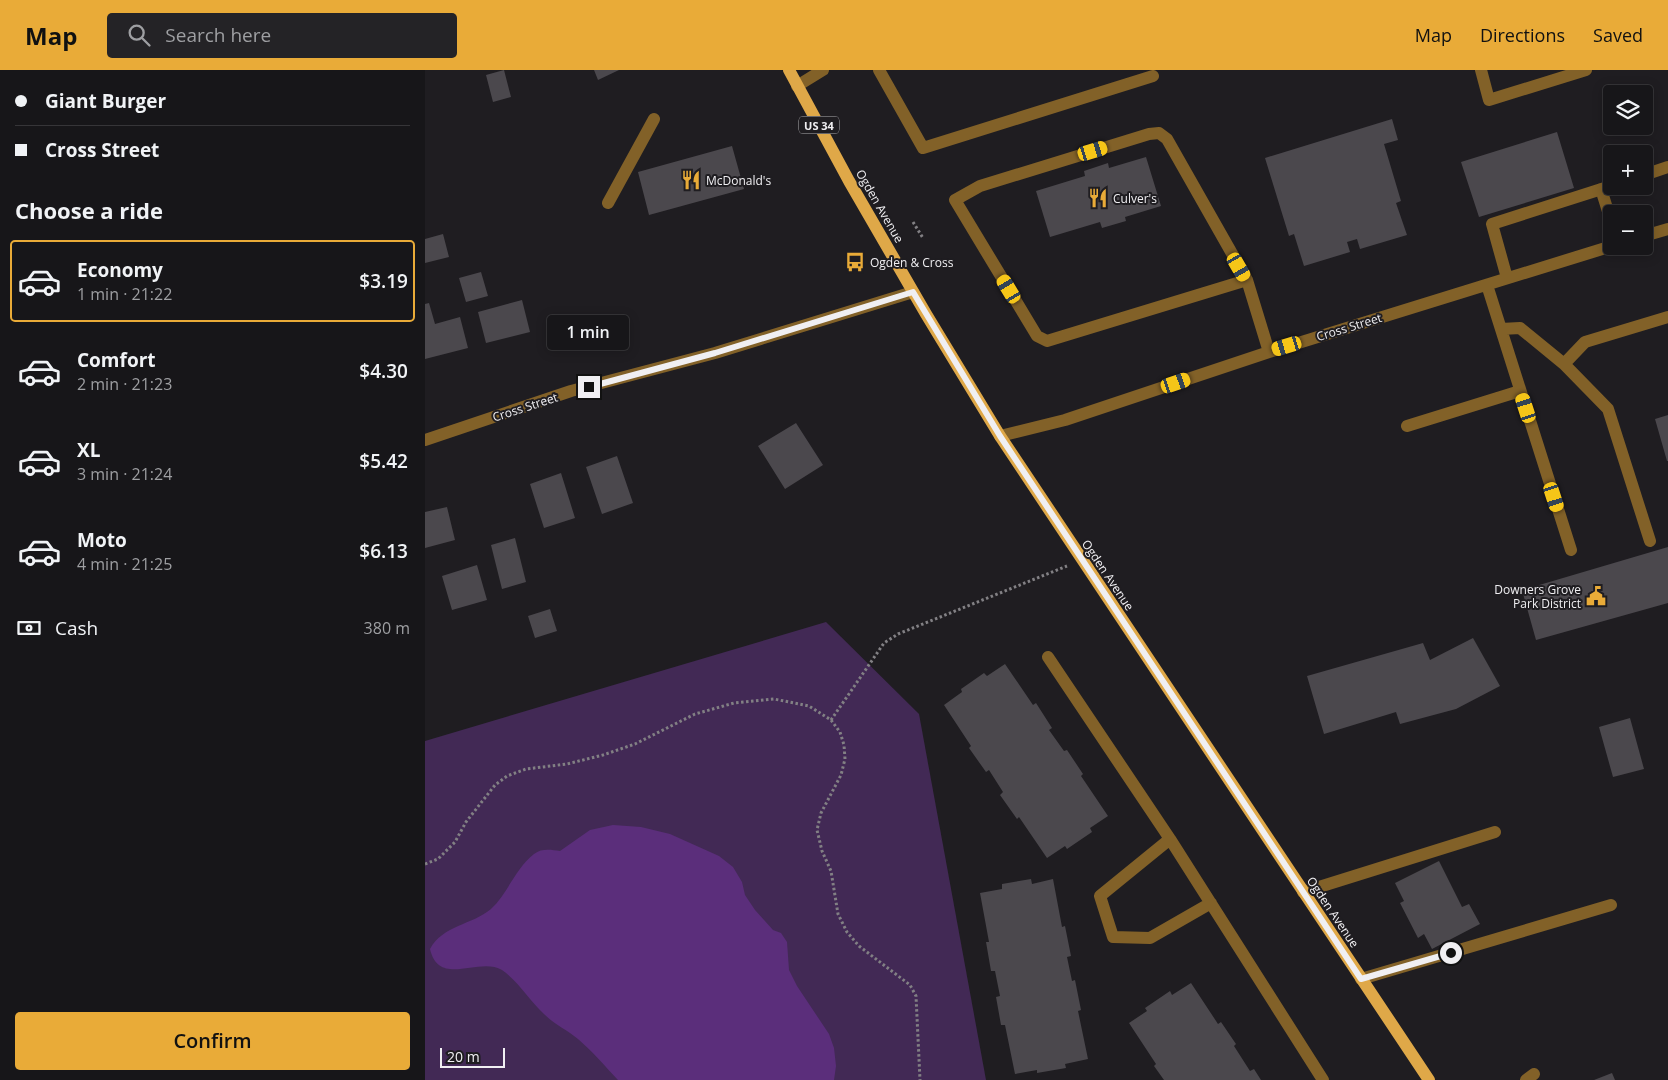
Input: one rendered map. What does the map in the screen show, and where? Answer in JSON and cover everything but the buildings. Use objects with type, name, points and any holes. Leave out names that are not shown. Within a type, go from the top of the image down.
[{"type":"main road","name":"Ogden Avenue","points":[[789,70],[849,181],[1000,436],[1429,1080]]},
{"type":"street","points":[[797,86],[823,70]]},
{"type":"street","points":[[879,70],[923,148],[1153,76]]},
{"type":"street","points":[[1481,70],[1489,100],[1586,70]]},
{"type":"street","points":[[608,203],[654,119]]},
{"type":"street","points":[[1247,280],[1047,341],[1037,336],[955,200],[980,186],[1149,134],[1159,133],[1167,139],[1247,280],[1269,352]]},
{"type":"street","points":[[1653,172],[1668,167]]},
{"type":"street","points":[[1507,278],[1492,224],[1603,188]]},
{"type":"street","points":[[1653,233],[1668,229]]},
{"type":"street","name":"Cross Street","points":[[1000,436],[1065,420],[1269,352],[1603,249]]},
{"type":"street","points":[[1487,285],[1571,550]]},
{"type":"street","name":"Cross Street","points":[[425,440],[571,392],[715,353],[913,292]]},
{"type":"street","points":[[1564,364],[1585,342],[1668,317]]},
{"type":"street","points":[[1501,329],[1520,328],[1564,364],[1608,409],[1650,541]]},
{"type":"street","points":[[1407,426],[1520,390]]},
{"type":"street","points":[[1048,657],[1211,903],[1323,1080]]},
{"type":"street","points":[[1303,892],[1495,832]]},
{"type":"street","points":[[1169,839],[1100,896],[1113,937],[1150,938],[1211,903]]},
{"type":"street","points":[[1361,979],[1611,906]]},
{"type":"path","points":[[913,222],[923,238]]},
{"type":"path","points":[[831,720],[884,643],[898,634],[1081,560]]},
{"type":"path","points":[[425,864],[438,859],[455,842],[466,822],[495,785],[507,776],[526,769],[567,764],[603,755],[635,744],[695,714],[734,703],[773,699],[809,706],[831,720],[840,732],[844,745],[845,760],[841,774],[821,813],[817,830],[822,851],[831,871],[838,914],[847,932],[859,946],[910,985],[916,996],[920,1080]]},
{"type":"shaded area","points":[[826,622],[919,714],[986,1080],[425,1080],[425,741]]},
{"type":"shaded area","points":[[613,825],[641,827],[670,834],[719,856],[733,867],[742,882],[745,895],[755,910],[773,930],[781,933],[787,942],[789,970],[797,986],[829,1034],[834,1048],[836,1066],[834,1080],[618,1080],[583,1044],[544,1014],[502,970],[482,966],[451,969],[442,967],[435,961],[430,949],[436,941],[450,930],[475,919],[491,909],[527,860],[534,854],[543,850],[560,851],[590,830]]},
{"type":"place","name":"McDonald's","points":[[691,180]]},
{"type":"place","name":"Culver's","points":[[1098,198]]},
{"type":"place","name":"Ogden & Cross","points":[[855,262]]},
{"type":"place","name":"Downers Grove Park District","points":[[1596,596]]},
{"type":"route","points":[[589,387],[715,353],[913,292],[1000,436],[1361,979],[1451,953]]}]
